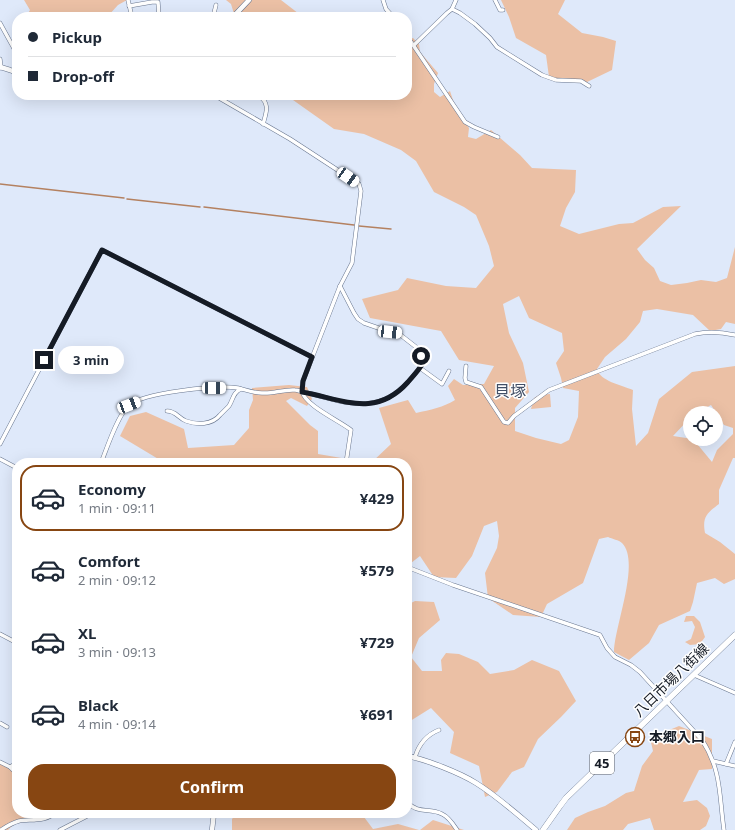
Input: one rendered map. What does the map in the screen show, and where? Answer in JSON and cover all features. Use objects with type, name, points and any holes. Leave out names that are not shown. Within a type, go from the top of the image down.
[{"type":"main road","name":"八日市場八街線","points":[[543,830],[566,798],[735,635]]},
{"type":"street","points":[[128,0],[131,12]]},
{"type":"street","points":[[238,12],[249,0]]},
{"type":"street","points":[[384,0],[386,9],[389,12]]},
{"type":"street","points":[[414,45],[446,13],[452,9],[456,0]]},
{"type":"street","points":[[495,0],[500,10],[503,10]]},
{"type":"street","points":[[129,6],[158,2],[159,12]]},
{"type":"street","points":[[214,12],[216,6]]},
{"type":"street","points":[[452,9],[475,24],[497,47],[542,75],[556,80],[581,81],[589,86]]},
{"type":"street","points":[[0,23],[12,45]]},
{"type":"street","points":[[412,42],[466,122],[498,138]]},
{"type":"street","points":[[0,59],[1,68],[12,71]]},
{"type":"street","points":[[223,100],[290,139],[359,184],[361,190],[352,263],[340,286],[312,357],[303,381],[302,392],[305,398],[320,410],[351,430],[347,458]]},
{"type":"street","points":[[264,100],[267,111],[264,124]]},
{"type":"street","points":[[0,444],[102,250],[312,357]]},
{"type":"street","points":[[102,458],[123,412],[129,405],[146,398],[168,393],[191,389],[224,388],[241,389],[260,394],[285,390],[296,390],[340,401],[374,403],[386,399],[398,392],[423,363],[416,347],[398,333],[390,332],[364,323],[354,313],[340,286]]},
{"type":"street","points":[[466,366],[466,382],[481,387],[504,422],[508,424],[514,416],[549,390],[695,334],[720,332],[735,335]]},
{"type":"street","points":[[420,368],[442,384],[449,371]]},
{"type":"street","points":[[167,411],[175,413],[186,421],[200,423],[211,422],[217,419],[241,389]]},
{"type":"street","points":[[0,459],[12,465]]},
{"type":"street","points":[[412,569],[453,585],[600,635],[607,648],[615,657],[640,672],[702,740],[710,752],[718,777],[724,830]]},
{"type":"street","points":[[0,634],[12,640]]},
{"type":"street","points":[[694,675],[735,693]]},
{"type":"street","points":[[0,724],[7,727]]},
{"type":"street","points":[[415,757],[418,746],[431,733],[439,730]]},
{"type":"street","points":[[726,764],[735,742]]},
{"type":"street","points":[[412,757],[446,769],[478,784],[536,830]]},
{"type":"street","points":[[714,761],[735,766]]},
{"type":"street","points":[[0,762],[10,767]]},
{"type":"street","points":[[412,808],[440,813],[450,819],[457,830]]},
{"type":"street","points":[[1,830],[11,823],[41,818]]},
{"type":"street","points":[[60,830],[83,818]]},
{"type":"street","points":[[212,830],[213,818]]},
{"type":"shaded area","points":[[24,0],[127,0],[118,5],[112,12],[29,12],[30,10]]},
{"type":"shaded area","points":[[226,0],[281,0],[297,12],[233,12],[231,4]]},
{"type":"shaded area","points":[[501,0],[565,0],[558,14],[582,33],[616,41],[612,70],[585,83],[549,77],[546,55],[516,38]]},
{"type":"shaded area","points":[[413,38],[419,44],[420,52],[438,73],[434,84],[434,92],[440,97],[450,91],[457,112],[469,128],[468,137],[476,139],[491,130],[520,155],[532,168],[576,170],[575,192],[566,208],[560,226],[579,234],[619,224],[633,223],[663,207],[681,206],[637,249],[645,260],[654,268],[660,281],[671,285],[701,280],[716,282],[727,278],[735,247],[735,324],[726,322],[721,329],[710,331],[693,315],[657,309],[643,311],[640,322],[626,339],[605,357],[597,369],[602,377],[607,380],[633,390],[632,409],[636,446],[648,433],[659,399],[692,372],[735,366],[735,458],[733,458],[719,490],[719,504],[706,516],[704,528],[705,533],[720,542],[735,554],[735,579],[724,584],[715,578],[697,583],[690,611],[659,625],[649,643],[629,660],[614,652],[628,579],[629,565],[627,552],[622,543],[619,541],[608,537],[599,539],[583,583],[547,604],[541,617],[513,615],[488,598],[485,573],[497,548],[499,536],[497,521],[484,526],[472,556],[456,578],[434,577],[420,556],[412,562],[412,458],[376,458],[391,444],[379,408],[408,400],[416,413],[442,406],[455,400],[448,386],[454,379],[463,385],[484,384],[494,366],[459,360],[441,331],[370,318],[362,299],[398,290],[407,278],[446,286],[476,288],[494,266],[489,246],[476,215],[464,207],[434,192],[416,161],[401,150],[364,134],[334,129],[293,100],[412,100]],"holes":[[[519,296],[529,318],[562,333],[564,351],[556,363],[563,388],[579,391],[578,417],[569,440],[561,444],[515,431],[515,408],[529,392],[523,363],[509,333],[503,304]]]},
{"type":"shaded area","points":[[289,385],[307,387],[312,399],[307,406],[291,398],[286,401],[318,431],[318,454],[342,458],[157,458],[120,436],[130,416],[146,412],[184,429],[188,448],[234,445],[249,428],[249,410],[253,400],[252,388]]},
{"type":"shaded area","points":[[550,394],[551,407],[531,409],[534,398],[539,395]]},
{"type":"shaded area","points":[[415,601],[434,602],[440,620],[419,638],[412,655],[412,602]]},
{"type":"shaded area","points":[[686,616],[694,616],[700,622],[705,637],[700,644],[690,645],[685,642],[691,639],[695,627],[692,621],[684,622]]},
{"type":"shaded area","points":[[446,653],[459,654],[478,662],[490,674],[514,670],[532,660],[559,671],[576,701],[538,739],[524,767],[512,772],[497,792],[485,797],[479,766],[450,753],[454,732],[431,708],[412,720],[412,658],[422,671],[442,671],[441,660]]},
{"type":"shaded area","points":[[679,726],[712,739],[712,769],[699,770],[683,802],[697,800],[707,808],[710,816],[706,826],[700,830],[654,830],[650,818],[628,824],[623,830],[567,830],[575,818],[605,806],[626,793],[634,791],[642,766],[653,751],[650,738]]},
{"type":"shaded area","points":[[0,762],[12,768],[12,818],[32,818],[17,821],[8,830],[0,830]]},
{"type":"shaded area","points":[[365,818],[373,829],[398,824],[419,830],[232,830],[232,819]]},
{"type":"shaded area","points":[[433,820],[464,830],[420,830]]},
{"type":"waterway","points":[[0,184],[124,198]]},
{"type":"waterway","points":[[127,199],[200,207]]},
{"type":"waterway","points":[[204,207],[354,225]]},
{"type":"waterway","points":[[359,226],[391,229]]},
{"type":"place","name":"本郷入口","points":[[635,737]]},
{"type":"district","name":"貝塚","points":[[510,391]]},
{"type":"route","points":[[44,360],[102,250],[312,357],[303,381],[302,392],[340,401],[374,403],[393,396],[404,387],[423,363],[421,356]]}]
